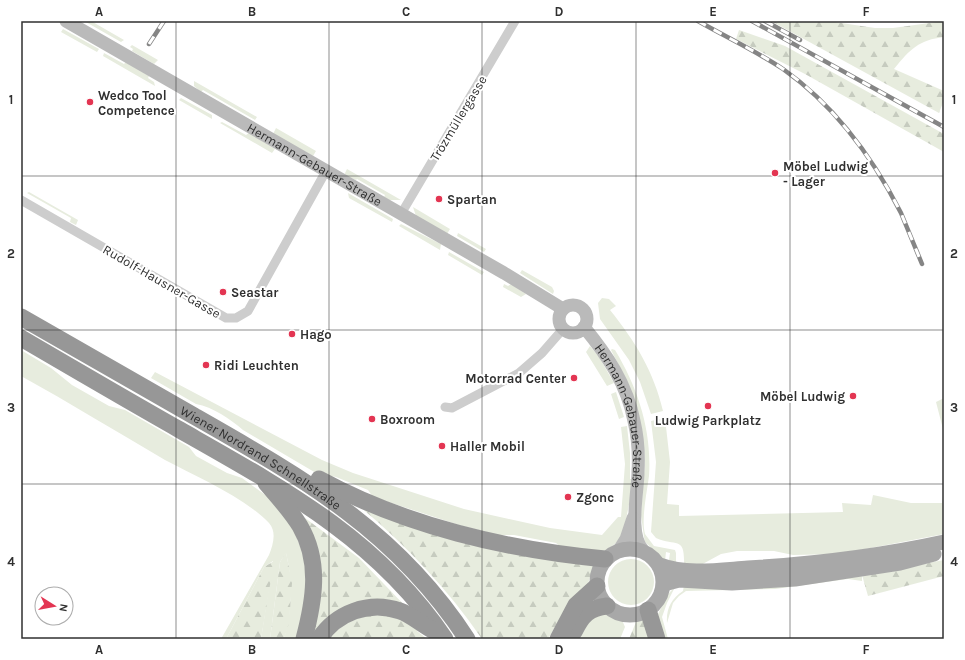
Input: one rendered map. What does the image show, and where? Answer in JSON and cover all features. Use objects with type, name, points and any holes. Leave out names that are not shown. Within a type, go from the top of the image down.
[{"type":"highway","name":"Wiener Nordrand Schnellstraße","points":[[21,317],[297,476],[360,521],[392,549],[441,603],[467,639]]},
{"type":"highway","name":"Wiener Nordrand Schnellstraße","points":[[21,338],[258,474],[318,512],[348,535],[397,581],[444,637]]},
{"type":"highway","points":[[258,474],[301,527],[311,553],[315,582],[314,599],[304,639]]},
{"type":"highway","points":[[297,476],[316,478],[372,504],[426,523],[462,533],[528,549],[605,559]]},
{"type":"highway","points":[[558,639],[576,605],[597,586]]},
{"type":"highway","points":[[571,639],[585,613],[595,608],[607,606]]},
{"type":"highway","points":[[319,639],[328,626],[338,619],[359,609],[376,607],[399,611],[444,637]]},
{"type":"highway","points":[[648,610],[657,639]]},
{"type":"main road","points":[[660,565],[680,570],[709,571],[762,567],[918,548],[944,542]]},
{"type":"main road","points":[[632,548],[642,550],[652,556],[660,565],[663,574],[664,584],[656,603],[648,610],[639,614],[629,615],[617,612],[607,606],[600,596],[597,586],[598,572],[605,559],[619,550],[632,548]]},
{"type":"main road","points":[[664,584],[679,580],[732,583],[795,579],[900,563],[944,551]]},
{"type":"street","name":"Hermann-Gebauer-Straße","points":[[66,21],[563,309],[572,305],[581,308],[586,317],[584,327],[577,333],[572,334],[563,330]]},
{"type":"street","name":"Trözmüllergasse","points":[[401,214],[515,21]]},
{"type":"street","name":"Rudolf-Hausner-Gasse","points":[[21,200],[226,318],[236,318],[248,311],[326,171]]},
{"type":"street","points":[[445,407],[452,408],[519,373],[542,353],[563,330],[558,318],[563,309]]},
{"type":"street","name":"Hermann-Gebauer-Straße","points":[[584,327],[612,365],[623,384],[634,419],[638,446],[638,473],[635,511],[638,542],[642,550]]},
{"type":"street","name":"Hermann-Gebauer-Straße","points":[[619,550],[626,539],[635,511]]},
{"type":"green space","points":[[84,21],[91,21],[124,40],[121,42]]},
{"type":"green space","points":[[771,21],[828,21],[875,28],[893,28],[944,21],[944,37],[935,38],[921,43],[910,51],[894,69],[944,91],[944,100],[939,113]]},
{"type":"green space","points":[[63,29],[99,49],[97,52],[61,32]]},
{"type":"green space","points":[[739,30],[785,46],[944,134],[944,152],[805,74],[736,39]]},
{"type":"green space","points":[[132,45],[158,60],[154,64],[132,51],[133,49],[130,47]]},
{"type":"green space","points":[[104,53],[124,64],[126,62],[149,76],[148,78],[154,82],[155,86],[103,56]]},
{"type":"green space","points":[[194,81],[257,117],[255,120],[203,90],[201,92],[194,86]]},
{"type":"green space","points":[[181,98],[212,115],[212,119],[179,100]]},
{"type":"green space","points":[[222,122],[246,135],[249,133],[275,149],[272,153],[220,123]]},
{"type":"green space","points":[[276,128],[316,151],[313,156],[273,134]]},
{"type":"green space","points":[[347,169],[401,200],[389,200],[384,197],[385,195],[357,179],[356,180],[344,175]]},
{"type":"green space","points":[[29,192],[78,220],[76,225],[70,222],[71,218],[27,193]]},
{"type":"green space","points":[[348,193],[393,219],[392,222],[349,198]]},
{"type":"green space","points":[[413,207],[450,229],[447,234],[416,216]]},
{"type":"green space","points":[[401,224],[441,244],[440,250],[399,226]]},
{"type":"green space","points":[[458,233],[486,249],[484,252],[457,236]]},
{"type":"green space","points":[[449,252],[484,272],[482,275],[448,255]]},
{"type":"green space","points":[[522,270],[552,287],[554,291],[553,294],[520,273]]},
{"type":"green space","points":[[504,284],[508,286],[511,284],[526,294],[521,297],[503,287]]},
{"type":"green space","points":[[602,298],[609,299],[616,306],[610,310],[628,333],[649,370],[663,411],[651,414],[640,382],[629,360],[600,319],[598,303]]},
{"type":"green space","points":[[590,346],[599,357],[614,383],[607,386],[586,352]]},
{"type":"green space","points":[[21,350],[51,368],[72,385],[109,406],[125,410],[189,447],[196,456],[227,473],[242,478],[268,497],[293,527],[306,563],[306,609],[296,639],[284,639],[289,618],[291,596],[290,574],[286,553],[280,562],[270,639],[261,639],[273,561],[264,567],[226,639],[221,639],[269,555],[274,534],[269,523],[234,496],[165,460],[21,376]]},
{"type":"green space","points":[[611,350],[615,350],[630,379],[637,395],[646,426],[649,476],[644,513],[645,534],[654,546],[675,550],[676,565],[669,560],[670,553],[666,552],[665,561],[645,542],[641,515],[645,461],[644,447],[628,383]]},
{"type":"green space","points":[[155,372],[322,460],[353,473],[464,509],[550,528],[602,535],[618,517],[621,517],[625,464],[621,427],[627,426],[630,453],[630,479],[632,479],[631,494],[623,535],[615,544],[604,551],[562,548],[556,543],[514,535],[498,535],[459,525],[373,497],[368,490],[336,477],[316,473],[243,430],[221,414],[196,404],[151,378]]},
{"type":"green space","points":[[616,392],[624,417],[619,419],[611,394]]},
{"type":"green space","points":[[944,398],[944,433],[936,402]]},
{"type":"green space","points":[[665,418],[670,462],[667,504],[679,505],[679,516],[843,512],[842,503],[871,505],[873,495],[911,503],[942,503],[944,490],[944,534],[839,554],[793,555],[774,551],[737,551],[721,554],[699,566],[684,566],[684,556],[681,546],[656,538],[651,532],[656,462],[651,421]]},
{"type":"green space","points":[[359,506],[594,565],[588,584],[569,603],[548,639],[482,639],[455,602],[425,568],[393,536]]},
{"type":"green space","points":[[305,518],[359,558],[409,610],[387,604],[313,639],[303,521]]},
{"type":"green space","points":[[286,552],[292,583],[289,623],[284,639],[270,639],[280,562]]},
{"type":"green space","points":[[631,559],[644,563],[650,569],[654,582],[650,595],[644,601],[631,605],[618,601],[612,595],[608,582],[612,569],[618,563]]},
{"type":"green space","points":[[944,560],[944,576],[868,596],[862,575]]},
{"type":"green space","points":[[274,561],[261,639],[226,639],[264,567]]},
{"type":"green space","points":[[862,575],[862,581],[848,579],[775,589],[686,591],[673,603],[667,623],[668,609],[675,597],[683,591],[684,585]]},
{"type":"green space","points":[[675,587],[662,617],[668,639],[665,639],[661,630],[658,614],[668,594]]},
{"type":"green space","points":[[376,614],[394,616],[417,628],[417,631],[427,639],[328,639],[349,622]]},
{"type":"green space","points":[[606,614],[622,620],[625,627],[620,639],[579,639],[591,618]]},
{"type":"green space","points":[[643,620],[652,639],[629,639],[636,622]]},
{"type":"railway","points":[[149,44],[164,21]]},
{"type":"railway","points":[[698,21],[773,62],[802,83],[835,116],[865,153],[890,192],[901,213],[922,264]]},
{"type":"railway","points":[[752,21],[944,127]]},
{"type":"railway","points":[[765,21],[800,40]]},
{"type":"place","name":"Wedco Tool Competence","points":[[90,102]]},
{"type":"place","name":"Möbel Ludwig - Lager","points":[[775,173]]},
{"type":"place","name":"Spartan","points":[[439,199]]},
{"type":"place","name":"Seastar","points":[[223,292]]},
{"type":"place","name":"Hago","points":[[292,334]]},
{"type":"place","name":"Ridi Leuchten","points":[[206,365]]},
{"type":"place","name":"Motorrad Center","points":[[574,378]]},
{"type":"place","name":"Möbel Ludwig","points":[[853,396]]},
{"type":"place","name":"Ludwig Parkplatz","points":[[708,406]]},
{"type":"place","name":"Boxroom","points":[[372,419]]},
{"type":"place","name":"Haller Mobil","points":[[442,446]]},
{"type":"place","name":"Zgonc","points":[[568,497]]}]
